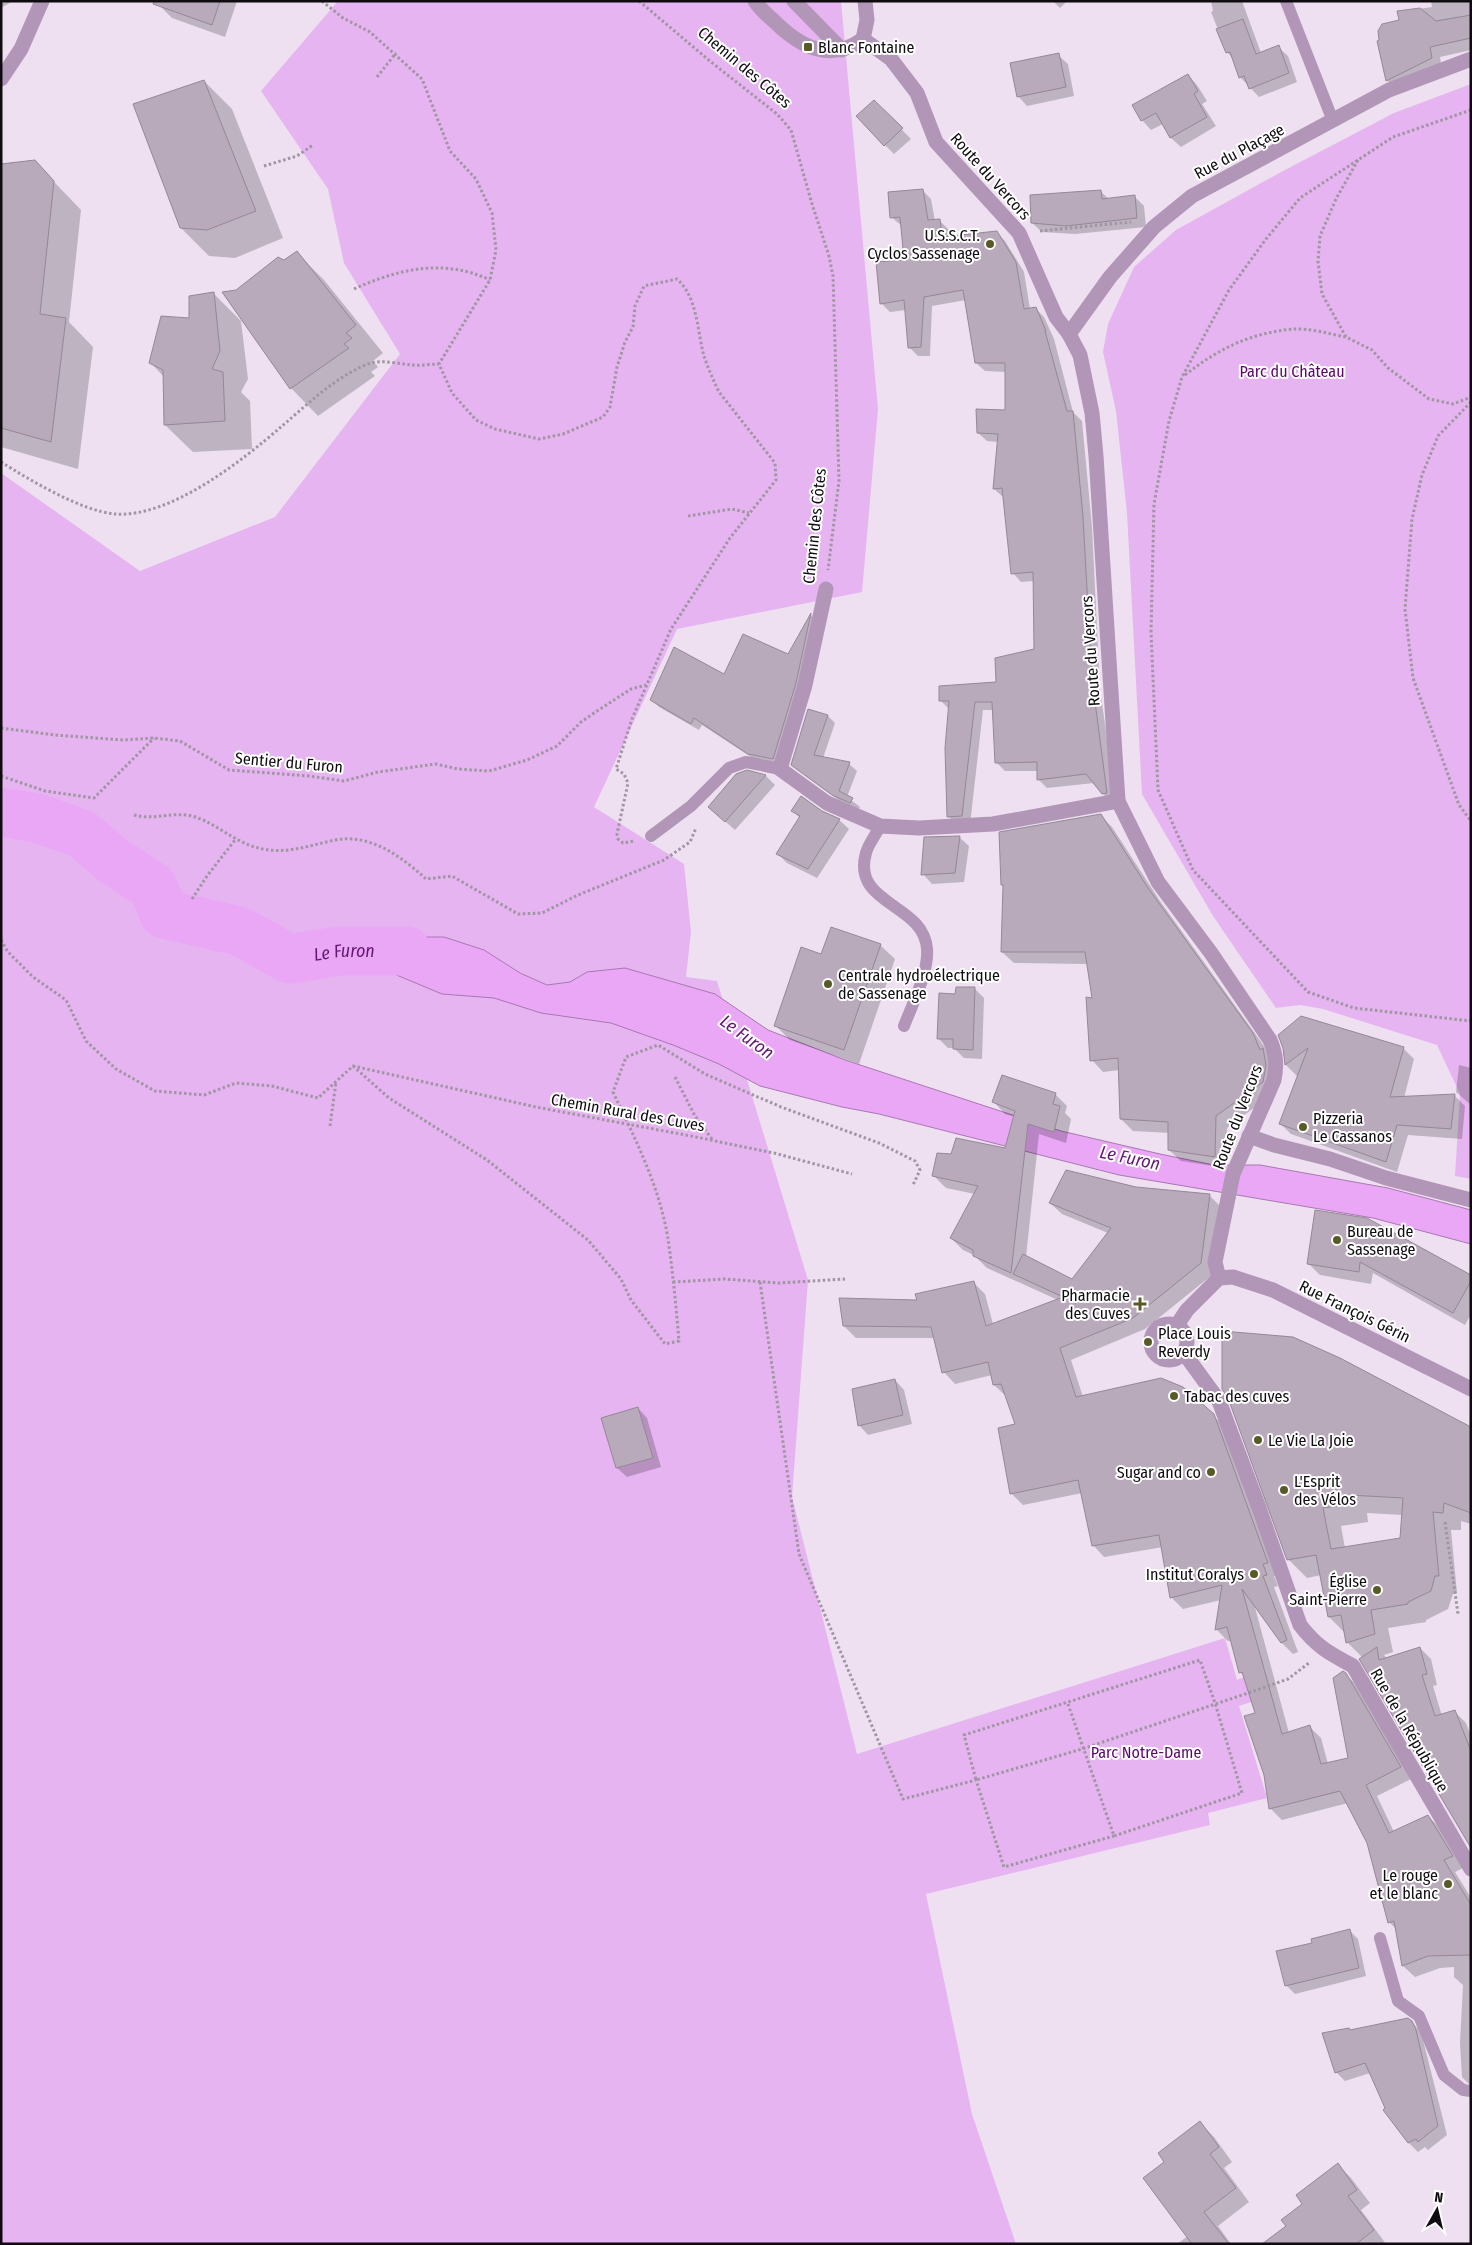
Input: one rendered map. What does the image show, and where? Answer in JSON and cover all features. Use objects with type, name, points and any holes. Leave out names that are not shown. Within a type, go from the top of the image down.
[{"type":"street","points":[[1,79],[21,49],[42,1]]},
{"type":"street","points":[[756,1],[782,30],[808,47],[826,52],[852,47],[863,39],[867,20],[865,1]]},
{"type":"street","points":[[794,1],[842,50]]},
{"type":"street","name":"Route du Vercors","points":[[863,39],[891,60],[917,93],[936,142],[1020,233],[1051,307],[1080,355],[1092,413],[1118,801],[1158,882],[1236,990],[1270,1040],[1276,1054],[1274,1080],[1238,1161],[1226,1202],[1215,1262],[1218,1278]]},
{"type":"street","name":"Rue du Plaçage","points":[[1069,334],[1110,277],[1154,227],[1192,196],[1390,90],[1471,58]]},
{"type":"street","name":"Chemin des Côtes","points":[[780,769],[805,685],[826,590]]},
{"type":"street","points":[[780,769],[828,804],[880,826],[919,828],[993,824],[1118,801]]},
{"type":"street","points":[[1249,1136],[1274,1145],[1330,1159],[1386,1178],[1471,1200]]},
{"type":"street","name":"Rue François Gérin","points":[[1218,1278],[1233,1277],[1274,1290],[1471,1388]]},
{"type":"street","points":[[1177,1325],[1187,1310],[1218,1278]]},
{"type":"street","points":[[1166,1324],[1177,1325],[1182,1328],[1187,1338],[1187,1349],[1180,1357],[1169,1360],[1159,1357],[1152,1349],[1151,1338],[1156,1329],[1166,1324]]},
{"type":"street","name":"Rue de la République","points":[[1184,1353],[1219,1401],[1300,1625],[1312,1641],[1321,1649],[1353,1666],[1471,1869]]},
{"type":"lane","points":[[1286,1],[1333,121]]},
{"type":"lane","points":[[651,836],[691,806],[729,768],[746,762],[780,769]]},
{"type":"lane","points":[[880,826],[866,853],[864,873],[870,889],[922,929],[928,949],[926,967],[904,1026]]},
{"type":"lane","points":[[1380,1938],[1398,2001],[1419,2016],[1444,2075],[1463,2090],[1471,2091]]},
{"type":"path","points":[[322,1],[343,18],[370,32],[422,78],[450,151],[476,179],[492,213],[496,250],[490,280],[439,364]]},
{"type":"path","name":"Chemin des Côtes","points":[[639,1],[711,62],[777,114],[791,130],[829,256],[833,276],[839,481],[826,590]]},
{"type":"path","points":[[376,77],[396,53]]},
{"type":"path","points":[[1471,110],[1393,137],[1300,198],[1266,239],[1229,290],[1182,376],[1169,421],[1154,504],[1151,632],[1158,790],[1194,870],[1308,992],[1354,1008],[1471,1021]]},
{"type":"path","points":[[264,166],[297,156],[313,145]]},
{"type":"path","points":[[1346,337],[1322,294],[1318,261],[1320,236],[1336,199],[1358,160]]},
{"type":"path","points":[[1020,233],[1130,222],[1154,227]]},
{"type":"path","points":[[354,290],[396,273],[447,267],[471,271],[490,280]]},
{"type":"path","points":[[439,364],[452,393],[476,420],[495,429],[540,438],[564,434],[603,417],[610,407],[617,367],[625,342],[633,327],[635,306],[644,286],[678,279],[685,286],[692,302],[704,356],[712,379],[719,392],[775,463],[776,480],[730,538],[672,629],[646,684],[620,756],[616,769],[624,774],[628,783],[616,834],[623,843],[651,836]]},
{"type":"path","points":[[1182,376],[1209,356],[1241,340],[1294,329],[1346,337],[1372,350],[1388,368],[1429,399],[1453,404],[1471,397]]},
{"type":"path","points":[[1,462],[57,494],[90,507],[114,514],[151,510],[178,499],[251,453],[304,406],[350,373],[370,364],[381,362],[415,365],[439,364]]},
{"type":"path","points":[[1471,402],[1438,436],[1422,475],[1412,519],[1405,608],[1412,678],[1459,804],[1471,821]]},
{"type":"path","points":[[688,516],[732,509],[749,513]]},
{"type":"path","name":"Sentier du Furon","points":[[1,728],[55,735],[123,740],[154,738],[180,742],[229,770],[309,776],[344,781],[378,772],[436,764],[458,769],[489,771],[527,760],[557,746],[581,722],[631,689],[646,684]]},
{"type":"path","points":[[1,776],[45,791],[94,798],[154,738]]},
{"type":"path","points":[[134,815],[148,818],[187,815],[208,822],[236,840],[263,849],[287,850],[311,847],[336,840],[358,840],[376,844],[406,861],[426,879],[452,876],[518,914],[542,914],[586,892],[664,860],[690,842],[697,824],[691,806]]},
{"type":"path","points":[[192,900],[207,876],[236,840]]},
{"type":"path","points":[[1,940],[8,952],[33,976],[66,1000],[86,1040],[116,1069],[155,1091],[204,1095],[236,1083],[272,1086],[318,1098],[353,1066],[389,1098],[487,1160],[588,1240],[621,1279],[631,1300],[665,1344],[679,1341],[668,1237],[655,1190],[614,1092],[626,1057],[658,1045],[706,1074],[781,1108],[879,1143],[915,1161],[920,1170],[913,1185]]},
{"type":"path","name":"Chemin Rural des Cuves","points":[[353,1066],[536,1107],[774,1153],[852,1174]]},
{"type":"path","points":[[675,1077],[695,1116],[712,1140]]},
{"type":"path","points":[[330,1126],[336,1082]]},
{"type":"path","points":[[673,1282],[725,1280],[778,1283],[845,1279]]},
{"type":"path","points":[[760,1282],[799,1554],[904,1800],[1082,1749],[1288,1679],[1310,1662],[1321,1649]]},
{"type":"path","points":[[1445,1522],[1458,1614]]},
{"type":"path","points":[[1200,1660],[1242,1793],[1114,1836],[1004,1867],[976,1780],[964,1735],[1068,1704],[1200,1660]]},
{"type":"path","points":[[1068,1704],[1082,1749],[1114,1836]]},
{"type":"green space","name":"Parc Notre-Dame","points":[[338,1],[841,1],[878,409],[862,592],[677,629],[594,807],[684,864],[691,932],[686,977],[717,981],[808,1280],[792,1497],[857,1754],[1225,1638],[1237,1680],[1249,1675],[1257,1700],[1239,1706],[1267,1798],[1208,1813],[1210,1825],[926,1894],[972,2114],[1016,2244],[1,2244],[1,473],[140,571],[275,517],[400,354],[344,263],[328,189],[261,91]]},
{"type":"green space","name":"Parc du Château","points":[[1471,84],[1471,1179],[1455,1176],[1460,1094],[1437,1045],[1323,1009],[1300,1005],[1276,1008],[1213,916],[1142,794],[1127,513],[1116,411],[1103,352],[1108,324],[1134,267],[1176,230],[1394,113]]},
{"type":"water","points":[[390,937],[444,937],[484,950],[520,973],[547,985],[570,982],[587,972],[625,968],[715,994],[768,1030],[845,1060],[1061,1131],[1214,1165],[1260,1165],[1388,1188],[1471,1210],[1471,1244],[1373,1218],[1119,1175],[760,1086],[719,1064],[611,1023],[541,1013],[494,998],[442,994],[339,951]]},
{"type":"building","points":[[154,1],[220,1],[212,25],[153,4]]},
{"type":"building","points":[[1420,8],[1436,21],[1471,15],[1471,38],[1430,47],[1432,58],[1386,81],[1377,41],[1379,40],[1378,31],[1382,24],[1399,20],[1397,11]]},
{"type":"building","points":[[1243,19],[1256,54],[1279,45],[1289,73],[1249,89],[1244,76],[1239,78],[1230,52],[1226,53],[1216,29]]},
{"type":"building","points":[[1059,53],[1066,87],[1017,97],[1010,63]]},
{"type":"building","points":[[1188,74],[1198,91],[1194,94],[1207,117],[1170,138],[1156,113],[1141,121],[1132,105]]},
{"type":"building","points":[[204,80],[256,211],[207,230],[180,228],[133,104]]},
{"type":"building","points":[[874,100],[903,128],[884,146],[856,116]]},
{"type":"building","points":[[35,160],[54,181],[40,314],[66,318],[51,442],[1,428],[1,164]]},
{"type":"building","points":[[923,189],[928,220],[940,219],[942,237],[997,231],[1016,262],[1024,309],[1036,307],[1046,331],[1067,411],[1073,411],[1083,517],[1092,679],[1107,793],[1102,794],[1086,774],[1037,780],[1037,762],[995,763],[992,702],[975,702],[962,816],[947,817],[945,748],[949,701],[939,701],[939,686],[996,682],[995,658],[1034,649],[1033,572],[1011,574],[1002,488],[993,489],[998,434],[977,433],[976,409],[1005,410],[1005,363],[975,363],[963,290],[924,297],[921,347],[908,348],[904,300],[880,304],[876,262],[904,260],[900,217],[890,218],[888,192]]},
{"type":"building","points":[[1101,190],[1102,199],[1135,195],[1137,218],[1066,226],[1031,223],[1030,195]]},
{"type":"building","points":[[297,251],[356,325],[346,333],[352,338],[344,344],[349,348],[290,389],[222,292],[236,290],[278,257],[284,260]]},
{"type":"building","points":[[214,292],[220,351],[212,369],[223,372],[225,421],[164,425],[163,370],[149,363],[161,316],[189,318],[189,296]]},
{"type":"building","points":[[811,613],[796,683],[773,759],[748,754],[694,718],[691,724],[650,700],[674,647],[724,674],[743,634],[788,654]]},
{"type":"building","points":[[808,709],[828,715],[814,755],[850,762],[839,791],[853,798],[850,803],[832,795],[791,765]]},
{"type":"building","points":[[747,770],[766,775],[725,822],[708,807],[736,774]]},
{"type":"building","points":[[801,796],[822,811],[840,819],[808,869],[776,854],[800,816],[791,811]]},
{"type":"building","points":[[1101,814],[1148,888],[1253,1033],[1260,1050],[1263,1048],[1266,1065],[1263,1082],[1216,1116],[1215,1157],[1168,1150],[1168,1122],[1120,1119],[1118,1058],[1090,1061],[1086,997],[1092,998],[1085,952],[1001,952],[1003,885],[1001,885],[999,832]]},
{"type":"building","points":[[960,836],[955,873],[921,875],[924,837]]},
{"type":"building","name":"Centrale hydroélectrique de Sassenage","points":[[831,927],[881,944],[844,1050],[774,1026],[801,947],[821,954]]},
{"type":"building","points":[[956,987],[975,987],[973,1050],[953,1049],[953,1039],[937,1039],[939,993],[955,994]]},
{"type":"building","points":[[1301,1016],[1404,1047],[1390,1097],[1455,1094],[1451,1129],[1397,1125],[1386,1162],[1279,1124],[1308,1048],[1285,1065],[1283,1048],[1278,1035]]},
{"type":"building","points":[[1002,1075],[1056,1093],[1053,1104],[1060,1106],[1054,1132],[1028,1124],[1011,1273],[973,1256],[973,1250],[950,1238],[978,1186],[932,1176],[937,1153],[951,1154],[956,1138],[1005,1148],[1015,1111],[992,1102]]},
{"type":"building","points":[[1066,1170],[1136,1187],[1210,1194],[1201,1263],[1133,1318],[1060,1348],[1076,1397],[1161,1378],[1183,1387],[1214,1414],[1268,1563],[1263,1564],[1267,1575],[1263,1576],[1287,1640],[1281,1643],[1242,1589],[1282,1734],[1310,1725],[1321,1764],[1348,1758],[1333,1678],[1343,1671],[1346,1673],[1401,1767],[1366,1785],[1389,1833],[1428,1815],[1453,1856],[1444,1860],[1471,1905],[1471,1955],[1428,1956],[1402,1966],[1394,1921],[1388,1923],[1367,1843],[1340,1791],[1269,1809],[1264,1775],[1244,1716],[1255,1713],[1242,1672],[1239,1673],[1227,1627],[1215,1630],[1222,1585],[1170,1598],[1159,1535],[1092,1546],[1078,1480],[1010,1494],[998,1428],[1015,1424],[1001,1384],[993,1385],[988,1362],[942,1373],[931,1327],[843,1326],[839,1298],[917,1300],[915,1294],[974,1281],[986,1326],[1063,1297],[1013,1274],[1023,1254],[1072,1279],[1111,1228],[1049,1203]]},
{"type":"building","points":[[1315,1210],[1367,1218],[1471,1275],[1471,1281],[1453,1313],[1360,1262],[1359,1272],[1307,1264]]},
{"type":"building","points":[[1222,1331],[1293,1337],[1340,1358],[1471,1427],[1471,1513],[1444,1503],[1443,1513],[1433,1512],[1439,1576],[1435,1576],[1431,1591],[1408,1602],[1408,1604],[1371,1610],[1375,1634],[1346,1643],[1341,1615],[1328,1617],[1316,1555],[1287,1560],[1228,1398],[1222,1389]],"holes":[[[1349,1495],[1403,1498],[1400,1538],[1331,1549],[1323,1508],[1350,1504]]]},
{"type":"building","points":[[895,1379],[903,1415],[858,1426],[852,1389]]},
{"type":"building","points":[[638,1407],[653,1458],[616,1468],[601,1418]]},
{"type":"building","points":[[1377,1647],[1379,1660],[1420,1647],[1427,1674],[1422,1675],[1435,1716],[1455,1710],[1471,1751],[1471,1848],[1359,1659]]},
{"type":"building","points":[[1350,1929],[1359,1968],[1285,1986],[1276,1951],[1312,1943],[1311,1939]]},
{"type":"building","points":[[1408,2018],[1412,2021],[1416,2030],[1438,2126],[1418,2142],[1416,2139],[1408,2143],[1383,2110],[1385,2108],[1365,2063],[1335,2073],[1322,2033],[1349,2028],[1350,2030]]},
{"type":"building","points":[[1200,2121],[1219,2147],[1210,2154],[1236,2188],[1204,2212],[1229,2244],[1192,2244],[1143,2178],[1164,2162],[1158,2153]]},
{"type":"building","points":[[1338,2163],[1357,2190],[1348,2196],[1374,2230],[1356,2244],[1262,2244],[1286,2226],[1281,2220],[1302,2204],[1296,2195]]},
{"type":"waterway","name":"Le Furon","points":[[1,812],[37,818],[82,834],[111,859],[153,887],[164,914],[239,931],[290,959],[339,951],[407,951]]},
{"type":"place","name":"Blanc Fontaine","points":[[808,47]]},
{"type":"place","name":"U.S.S.C.T. Cyclos Sassenage","points":[[990,244]]},
{"type":"place","name":"Centrale hydroélectrique de Sassenage","points":[[828,984]]},
{"type":"place","name":"Pizzeria Le Cassanos","points":[[1303,1127]]},
{"type":"place","name":"Bureau de Sassenage","points":[[1337,1240]]},
{"type":"place","name":"Pharmacie des Cuves","points":[[1140,1304]]},
{"type":"place","name":"Place Louis Reverdy","points":[[1148,1342]]},
{"type":"place","name":"Tabac des cuves","points":[[1174,1396]]},
{"type":"place","name":"Le Vie La Joie","points":[[1258,1440]]},
{"type":"place","name":"Sugar and co","points":[[1211,1472]]},
{"type":"place","name":"L'Esprit des Vélos","points":[[1284,1490]]},
{"type":"place","name":"Institut Coralys","points":[[1254,1574]]},
{"type":"place","name":"Église Saint-Pierre","points":[[1377,1590]]},
{"type":"place","name":"Le rouge et le blanc","points":[[1448,1884]]}]
